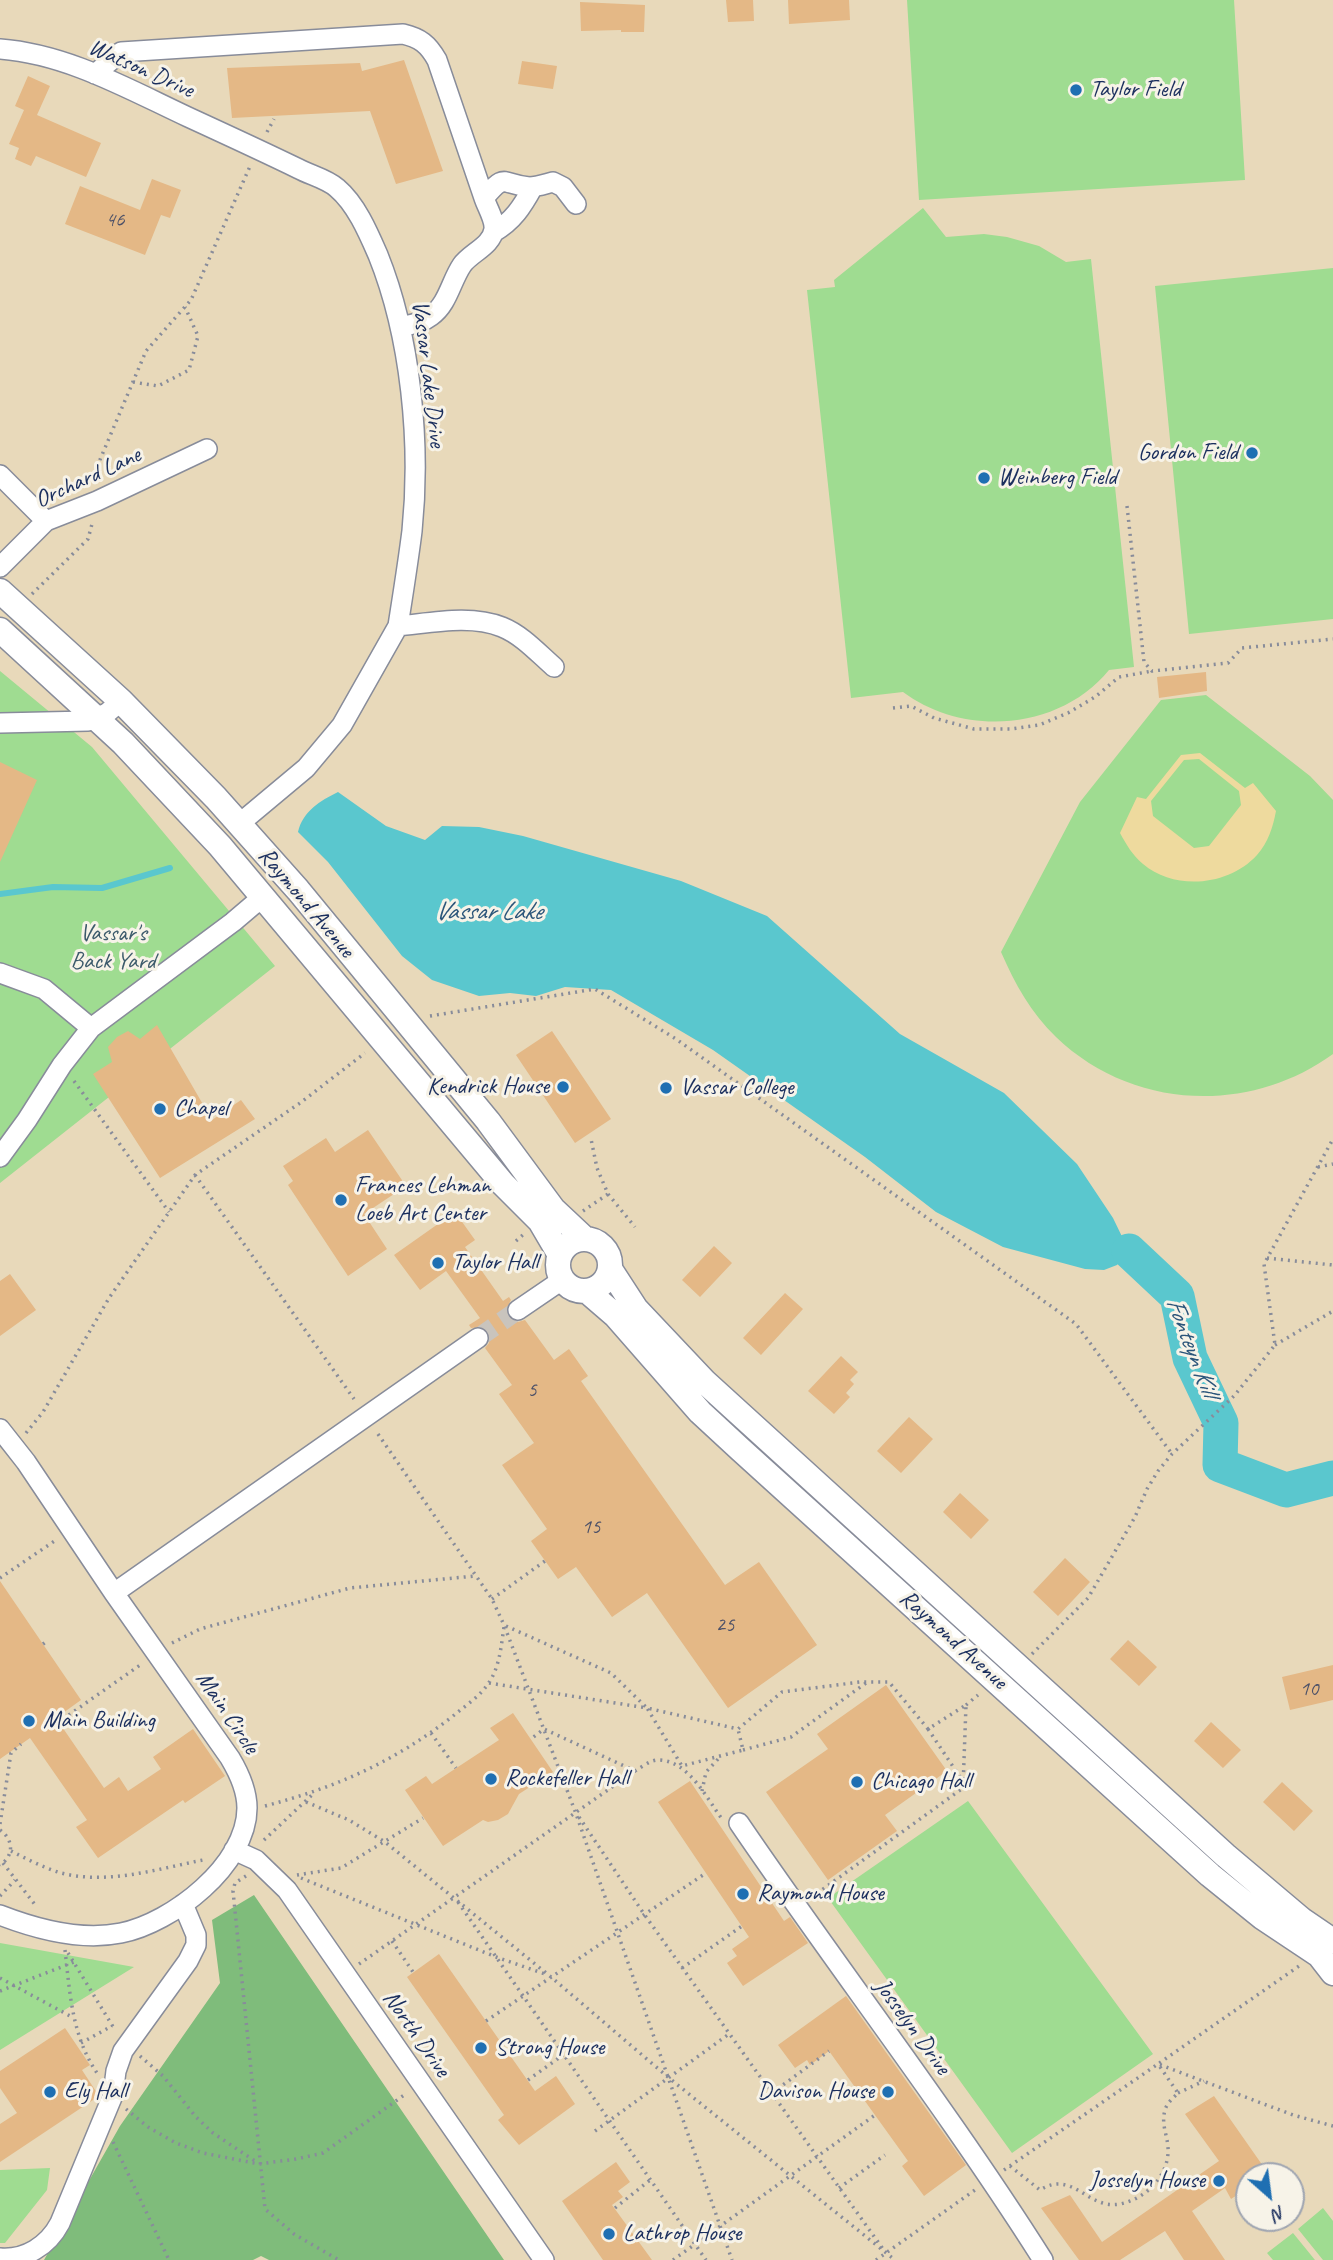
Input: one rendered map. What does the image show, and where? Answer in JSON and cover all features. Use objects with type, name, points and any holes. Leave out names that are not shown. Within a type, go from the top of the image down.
[{"type":"main road","name":"Raymond Avenue","points":[[0,592],[121,701],[298,890],[488,1121],[553,1209],[585,1239],[593,1241],[606,1251],[610,1269],[636,1309],[705,1382],[1225,1855],[1302,1920],[1333,1941]]},
{"type":"main road","name":"Raymond Avenue","points":[[0,630],[123,743],[265,898],[503,1184],[540,1221],[560,1255],[558,1263],[562,1280],[573,1289],[587,1291],[616,1316],[700,1412],[1210,1875],[1262,1917],[1319,1955],[1333,1973]]},
{"type":"main road","points":[[560,1255],[570,1243],[585,1239]]},
{"type":"main road","points":[[587,1291],[599,1286],[610,1269]]},
{"type":"street","points":[[96,74],[121,52],[402,34],[418,38],[429,46],[437,60],[494,232]]},
{"type":"street","name":"Watson Drive","points":[[0,49],[29,51],[96,74],[258,149]]},
{"type":"street","name":"Vassar Lake Drive","points":[[239,824],[306,768],[342,725],[367,676],[398,626],[412,530],[415,459],[409,379],[401,326],[392,290],[372,242],[357,213],[336,187],[258,149]]},
{"type":"street","points":[[484,198],[496,184],[505,180],[533,187],[553,182],[563,187],[576,204]]},
{"type":"street","points":[[401,326],[417,324],[432,316],[442,305],[467,259],[479,252],[494,232],[520,210],[533,187]]},
{"type":"street","name":"Orchard Lane","points":[[0,567],[46,520],[97,501],[207,449]]},
{"type":"street","points":[[0,475],[46,520]]},
{"type":"street","points":[[398,626],[445,621],[479,622],[502,627],[526,641],[554,667]]},
{"type":"street","points":[[0,723],[97,719],[121,701]]},
{"type":"street","points":[[0,1157],[27,1121],[62,1065],[91,1028],[265,898]]},
{"type":"street","points":[[0,973],[44,989],[73,1010],[91,1028]]},
{"type":"street","points":[[420,1084],[442,1066]]},
{"type":"street","points":[[518,1310],[562,1280]]},
{"type":"street","points":[[114,1593],[478,1338]]},
{"type":"street","name":"Main Circle","points":[[0,1429],[26,1462],[224,1750],[240,1775],[248,1807],[246,1824],[234,1850],[219,1871],[183,1904],[139,1929],[102,1935],[54,1931],[19,1923],[0,1915]]},
{"type":"street","name":"Josselyn Drive","points":[[739,1824],[992,2179],[1043,2260]]},
{"type":"street","name":"North Drive","points":[[234,1850],[256,1860],[287,1890],[544,2260]]},
{"type":"street","points":[[0,2258],[13,2259],[27,2253],[54,2234],[113,2095],[123,2051],[188,1961],[196,1945],[196,1935],[183,1904]]},
{"type":"path","points":[[99,490],[99,462],[146,351],[191,300],[258,149]]},
{"type":"path","points":[[133,382],[158,386],[189,370],[198,336],[184,307]]},
{"type":"path","points":[[1127,506],[1144,662],[1152,671]]},
{"type":"path","points":[[25,600],[88,539],[92,524]]},
{"type":"path","points":[[893,708],[911,706],[934,718],[974,729],[1011,729],[1039,725],[1068,713],[1119,677],[1228,663],[1242,648],[1333,639]]},
{"type":"path","points":[[426,1017],[595,989],[676,1039],[1076,1324],[1172,1454]]},
{"type":"path","points":[[25,1435],[43,1412],[109,1298],[195,1175],[300,1103],[365,1053]]},
{"type":"path","points":[[62,1065],[169,1212]]},
{"type":"path","points":[[591,1139],[601,1182],[635,1227]]},
{"type":"path","points":[[1275,1345],[1264,1264],[1333,1139]]},
{"type":"path","points":[[1318,1167],[1333,1164]]},
{"type":"path","points":[[195,1175],[354,1399]]},
{"type":"path","points":[[578,1214],[608,1194]]},
{"type":"path","points":[[1267,1258],[1333,1265]]},
{"type":"path","points":[[1029,1658],[1088,1598],[1135,1517],[1147,1489],[1172,1454],[1234,1396],[1275,1345],[1333,1311]]},
{"type":"path","points":[[378,1434],[492,1599],[504,1625],[575,1811],[732,2260]]},
{"type":"path","points":[[0,1578],[57,1539]]},
{"type":"path","points":[[492,1599],[545,1561]]},
{"type":"path","points":[[169,1644],[200,1629],[350,1588],[475,1576]]},
{"type":"path","points":[[265,1806],[313,1794],[371,1769],[431,1733],[477,1697],[489,1683],[501,1653],[504,1625]]},
{"type":"path","points":[[504,1625],[611,1672],[647,1708],[682,1766],[791,1737],[868,1682]]},
{"type":"path","points":[[63,1719],[147,1660]]},
{"type":"path","points":[[738,1729],[782,1692],[889,1682],[928,1729],[963,1781]]},
{"type":"path","points":[[489,1683],[647,1708],[738,1729]]},
{"type":"path","points":[[797,1908],[963,1788],[966,1705],[928,1729]]},
{"type":"path","points":[[531,1739],[544,1729]]},
{"type":"path","points":[[358,1966],[635,1771],[544,1729]]},
{"type":"path","points":[[738,1729],[743,1750]]},
{"type":"path","points":[[431,1733],[456,1768]]},
{"type":"path","points":[[0,1821],[11,1753],[21,1744]]},
{"type":"path","points":[[702,1791],[706,1772],[722,1755]]},
{"type":"path","points":[[264,1840],[313,1794]]},
{"type":"path","points":[[306,1801],[349,1820],[385,1842],[455,1897],[669,2078],[895,2260]]},
{"type":"path","points":[[575,1811],[644,1914],[886,2253]]},
{"type":"path","points":[[424,1818],[341,1868],[296,1876],[551,1977]]},
{"type":"path","points":[[0,1830],[9,1838],[11,1852],[1,1864],[39,1910]]},
{"type":"path","points":[[11,1852],[59,1872],[86,1878],[126,1875],[203,1860]]},
{"type":"path","points":[[486,2021],[706,1873]]},
{"type":"path","points":[[251,1874],[235,1883],[233,1891],[265,2209],[294,2234],[339,2260]]},
{"type":"path","points":[[0,1896],[15,1880]]},
{"type":"path","points":[[455,1897],[706,2260]]},
{"type":"path","points":[[682,1968],[741,1926]]},
{"type":"path","points":[[392,1941],[414,1972]]},
{"type":"path","points":[[100,2077],[81,2043],[72,2017],[65,1948],[119,2035]]},
{"type":"path","points":[[876,2260],[1310,1960]]},
{"type":"path","points":[[0,1991],[74,1962]]},
{"type":"path","points":[[0,1978],[72,2017]]},
{"type":"path","points":[[81,2043],[112,2026]]},
{"type":"path","points":[[594,2131],[729,2034]]},
{"type":"path","points":[[135,2051],[163,2076],[195,2117],[213,2133],[259,2164]]},
{"type":"path","points":[[772,2093],[828,2051]]},
{"type":"path","points":[[528,2080],[563,2055]]},
{"type":"path","points":[[1158,2064],[1293,2115],[1333,2126]]},
{"type":"path","points":[[1158,2064],[1178,2093]]},
{"type":"path","points":[[1010,2166],[1040,2190],[1058,2183],[1071,2185],[1103,2204],[1136,2199],[1149,2192],[1167,2163],[1168,2146],[1163,2126],[1168,2103],[1178,2093],[1204,2081]]},
{"type":"path","points":[[121,2104],[148,2127],[176,2143],[203,2153],[259,2164],[323,2153],[412,2090]]},
{"type":"path","points":[[673,2260],[875,2115]]},
{"type":"path","points":[[102,2120],[169,2260]]},
{"type":"path","points":[[839,2188],[885,2155]]},
{"type":"path","points":[[615,2208],[650,2180]]},
{"type":"shaded area","name":"Vassar College","points":[[0,0],[1333,0],[1333,2260],[0,2260]]},
{"type":"green space","name":"Taylor Field","points":[[907,0],[1234,0],[1245,180],[919,200]]},
{"type":"green space","points":[[923,208],[946,237],[984,234],[1007,237],[1039,246],[1066,262],[1091,259],[1134,667],[1109,670],[1089,690],[1065,705],[1039,715],[1011,721],[983,721],[954,716],[928,707],[903,692],[851,698],[807,290],[835,287],[834,280]]},
{"type":"green space","name":"Gordon Field","points":[[1333,268],[1333,619],[1189,634],[1155,286]]},
{"type":"green space","name":"Vassar's Back Yard","points":[[0,671],[92,747],[275,966],[0,1183]]},
{"type":"green space","points":[[1206,695],[1310,776],[1333,800],[1333,1054],[1300,1074],[1265,1087],[1228,1095],[1192,1096],[1155,1091],[1120,1079],[1086,1061],[1056,1037],[1031,1008],[1001,952],[1080,802],[1161,700]]},
{"type":"green space","points":[[968,1801],[1153,2054],[1012,2153],[828,1898]]},
{"type":"green space","points":[[254,1895],[504,2260],[269,2260],[261,2256],[253,2260],[44,2260],[120,2126],[220,1983],[212,1920]]},
{"type":"green space","points":[[0,1943],[134,1967],[0,2050]]},
{"type":"green space","points":[[50,2168],[47,2190],[5,2243],[0,2243],[0,2170]]},
{"type":"green space","points":[[1323,2208],[1333,2221],[1333,2260],[1323,2260],[1300,2232],[1305,2232],[1305,2223]]},
{"type":"green space","points":[[1293,2233],[1315,2260],[1273,2260],[1267,2253]]},
{"type":"sand","points":[[1200,753],[1245,788],[1253,783],[1276,811],[1270,834],[1257,855],[1232,873],[1217,879],[1186,881],[1156,873],[1139,861],[1120,833],[1137,797],[1146,799],[1181,755]],"holes":[[[1199,759],[1239,791],[1241,805],[1209,846],[1194,848],[1153,816],[1151,801],[1184,760]]]},
{"type":"water","name":"Vassar Lake","points":[[338,792],[386,826],[425,840],[442,826],[479,827],[523,836],[681,881],[767,916],[900,1034],[1004,1093],[1077,1164],[1113,1218],[1129,1251],[1117,1265],[1104,1270],[1085,1269],[1003,1247],[936,1212],[865,1157],[713,1050],[611,990],[565,987],[536,996],[510,993],[479,996],[432,980],[402,956],[328,862],[298,832],[308,812]]},
{"type":"building","points":[[726,0],[753,0],[754,21],[728,22]]},
{"type":"building","points":[[788,0],[849,0],[850,20],[789,24]]},
{"type":"building","points":[[580,2],[645,5],[644,32],[581,31]]},
{"type":"building","points":[[404,60],[443,171],[396,184],[370,111],[232,118],[227,68],[360,63],[362,71]]},
{"type":"building","points":[[522,61],[557,66],[553,89],[518,84]]},
{"type":"building","points":[[28,76],[50,86],[37,115],[101,143],[86,177],[36,156],[31,166],[15,159],[19,148],[9,144],[24,110],[15,106]]},
{"type":"building","points":[[152,179],[181,190],[170,218],[161,215],[145,255],[65,224],[80,186],[140,210]]},
{"type":"building","points":[[1206,672],[1207,691],[1159,698],[1157,677]]},
{"type":"building","points":[[0,762],[37,780],[0,862]]},
{"type":"building","name":"Chapel","points":[[157,1025],[212,1120],[241,1100],[255,1119],[160,1178],[93,1074],[112,1062],[108,1047],[117,1037],[128,1031],[140,1039]]},
{"type":"building","name":"Kendrick House","points":[[552,1031],[611,1119],[575,1143],[516,1055]]},
{"type":"building","name":"Frances Lehman Loeb Art Center","points":[[368,1130],[406,1186],[364,1214],[387,1249],[348,1276],[288,1185],[293,1181],[283,1166],[326,1138],[335,1152]]},
{"type":"building","points":[[455,1212],[475,1240],[465,1247],[503,1301],[509,1297],[511,1300],[506,1310],[508,1317],[518,1322],[525,1320],[554,1360],[569,1349],[588,1376],[581,1381],[725,1585],[759,1562],[817,1645],[728,1708],[647,1593],[612,1617],[576,1567],[558,1579],[531,1541],[547,1529],[502,1465],[534,1443],[499,1394],[512,1385],[485,1348],[489,1343],[488,1332],[483,1327],[471,1328],[469,1325],[480,1318],[446,1271],[420,1290],[394,1255]]},
{"type":"building","points":[[714,1246],[732,1263],[700,1297],[682,1280]]},
{"type":"building","points":[[10,1274],[36,1310],[0,1336],[0,1281]]},
{"type":"building","points":[[785,1293],[803,1309],[761,1355],[743,1338]]},
{"type":"building","points":[[841,1356],[858,1372],[850,1380],[854,1384],[846,1393],[850,1397],[834,1414],[808,1391]]},
{"type":"building","points":[[909,1417],[933,1439],[901,1473],[877,1451]]},
{"type":"building","points":[[960,1493],[989,1520],[971,1539],[943,1512]]},
{"type":"building","points":[[1065,1558],[1090,1582],[1058,1616],[1033,1592]]},
{"type":"building","name":"Main Building","points":[[0,1581],[81,1700],[56,1718],[104,1788],[119,1777],[128,1791],[161,1769],[153,1757],[193,1729],[225,1776],[185,1803],[183,1800],[98,1858],[76,1827],[87,1820],[30,1738],[0,1759]]},
{"type":"building","points":[[1128,1640],[1157,1667],[1139,1686],[1110,1659]]},
{"type":"building","points":[[1333,1665],[1333,1700],[1290,1710],[1282,1677]]},
{"type":"building","name":"Chicago Hall","points":[[886,1685],[947,1771],[885,1815],[897,1831],[828,1880],[766,1792],[828,1749],[817,1734]]},
{"type":"building","name":"Rockefeller Hall","points":[[513,1713],[553,1772],[519,1794],[508,1814],[498,1820],[483,1820],[443,1846],[405,1790],[426,1776],[432,1784],[499,1740],[490,1728]]},
{"type":"building","points":[[1211,1722],[1241,1750],[1223,1768],[1194,1741]]},
{"type":"building","name":"Raymond House","points":[[690,1781],[784,1921],[790,1917],[808,1943],[743,1986],[727,1963],[737,1956],[732,1949],[749,1937],[658,1802]]},
{"type":"building","points":[[1282,1782],[1313,1811],[1294,1831],[1263,1802]]},
{"type":"building","name":"Strong House","points":[[439,1954],[535,2091],[556,2076],[575,2104],[519,2145],[498,2120],[504,2115],[407,1977]]},
{"type":"building","name":"Davison House","points":[[846,1996],[966,2165],[924,2196],[902,2166],[908,2161],[829,2051],[810,2065],[807,2060],[795,2068],[778,2045]]},
{"type":"building","name":"Ely Hall","points":[[65,2028],[90,2065],[82,2070],[99,2096],[0,2162],[0,2124],[17,2113],[0,2088],[0,2071]]},
{"type":"building","name":"Josselyn House","points":[[1214,2096],[1260,2162],[1235,2162],[1235,2196],[1231,2199],[1225,2188],[1192,2211],[1225,2260],[1184,2260],[1165,2231],[1120,2260],[1079,2260],[1041,2208],[1070,2195],[1102,2242],[1219,2161],[1185,2114]]},
{"type":"building","name":"Lathrop House","points":[[616,2162],[630,2182],[618,2191],[623,2197],[612,2205],[652,2260],[603,2260],[562,2201]]},
{"type":"waterway","name":"Fonteyn Kill","points":[[0,894],[53,887],[102,888],[170,868]]},
{"type":"waterway","name":"Fonteyn Kill","points":[[1129,1251],[1177,1296],[1190,1358],[1221,1423],[1220,1465],[1286,1490],[1333,1478]]},
{"type":"tunnel","points":[[478,1338],[518,1310]]},
{"type":"place","name":"Taylor Field","points":[[1076,90]]},
{"type":"place","name":"Gordon Field","points":[[1252,453]]},
{"type":"place","name":"Weinberg Field","points":[[984,478]]},
{"type":"place","name":"Kendrick House","points":[[563,1087]]},
{"type":"place","name":"Vassar College","points":[[666,1088]]},
{"type":"place","name":"Chapel","points":[[160,1109]]},
{"type":"place","name":"Frances Lehman Loeb Art Center","points":[[341,1200]]},
{"type":"place","name":"Taylor Hall","points":[[438,1263]]},
{"type":"place","name":"Main Building","points":[[29,1721]]},
{"type":"place","name":"Rockefeller Hall","points":[[491,1779]]},
{"type":"place","name":"Chicago Hall","points":[[857,1782]]},
{"type":"place","name":"Raymond House","points":[[743,1894]]},
{"type":"place","name":"Strong House","points":[[481,2048]]},
{"type":"place","name":"Ely Hall","points":[[50,2092]]},
{"type":"place","name":"Davison House","points":[[888,2092]]},
{"type":"place","name":"Josselyn House","points":[[1219,2181]]},
{"type":"place","name":"Lathrop House","points":[[609,2234]]}]
